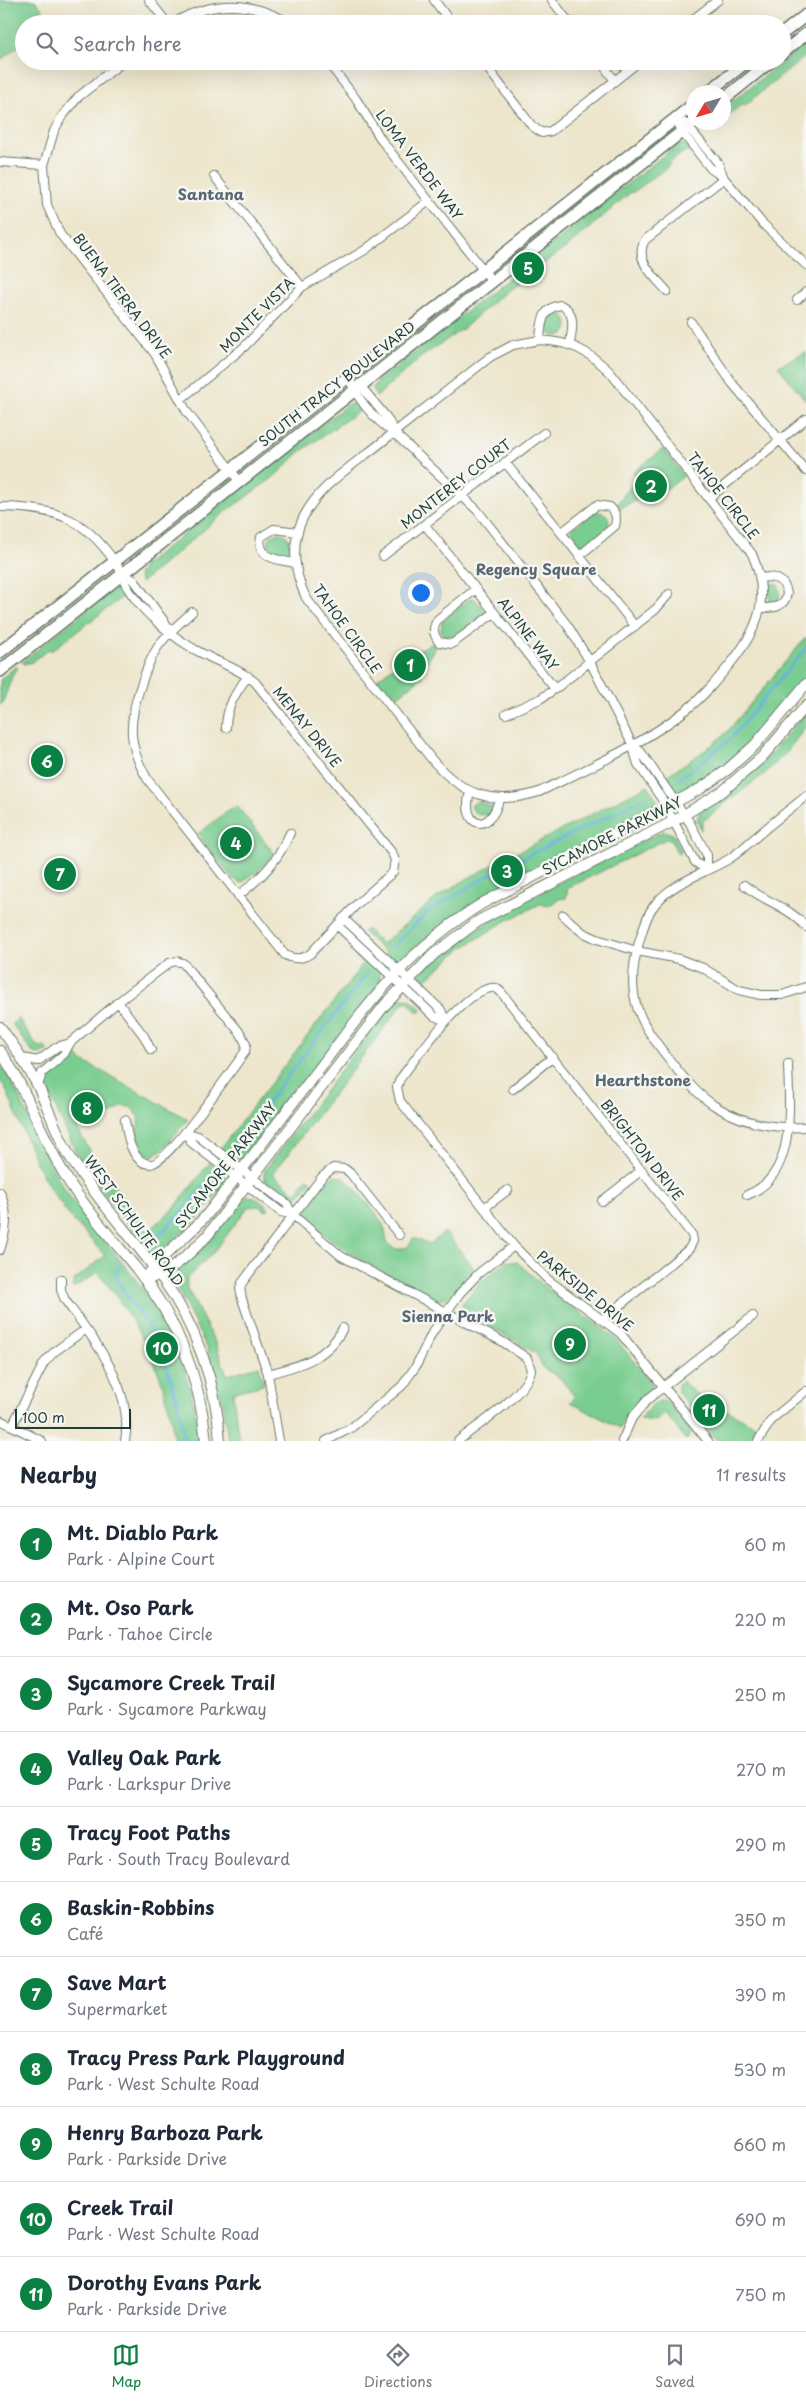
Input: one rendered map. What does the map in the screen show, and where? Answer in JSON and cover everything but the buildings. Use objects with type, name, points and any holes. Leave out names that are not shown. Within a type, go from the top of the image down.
[{"type":"main road","points":[[791,27],[806,15]]},
{"type":"main road","points":[[791,45],[806,34]]},
{"type":"main road","points":[[717,85],[736,70]]},
{"type":"main road","points":[[731,93],[760,70]]},
{"type":"main road","name":"SOUTH TRACY BOULEVARD","points":[[0,652],[686,110]]},
{"type":"main road","name":"SOUTH TRACY BOULEVARD","points":[[0,671],[686,129]]},
{"type":"main road","name":"SYCAMORE PARKWAY","points":[[145,1280],[152,1266],[199,1225],[395,973],[442,930],[483,903],[672,806],[714,780],[740,759],[766,732],[806,684]]},
{"type":"main road","name":"SYCAMORE PARKWAY","points":[[145,1280],[160,1276],[184,1259],[207,1236],[405,982],[442,948],[480,920],[674,821],[722,791],[750,769],[775,744],[806,706]]},
{"type":"main road","name":"WEST SCHULTE ROAD","points":[[0,1027],[22,1058],[38,1086],[71,1158],[97,1196],[160,1276],[178,1304],[197,1342],[211,1386],[220,1441]]},
{"type":"main road","name":"WEST SCHULTE ROAD","points":[[0,1052],[22,1087],[46,1140],[70,1183],[145,1280],[174,1328],[190,1366],[203,1414],[206,1441]]},
{"type":"street","points":[[149,0],[162,15]]},
{"type":"street","points":[[434,0],[445,15]]},
{"type":"street","points":[[552,0],[563,15]]},
{"type":"street","points":[[699,15],[718,0]]},
{"type":"street","points":[[189,15],[210,7],[243,3],[274,15]]},
{"type":"street","points":[[0,162],[44,165],[54,132],[70,106],[113,70]]},
{"type":"street","name":"LOMA VERDE WAY","points":[[334,70],[356,99],[382,141],[492,281]]},
{"type":"street","points":[[489,70],[532,126],[542,133],[551,131],[629,70]]},
{"type":"street","points":[[607,70],[615,81]]},
{"type":"street","points":[[676,118],[686,126]]},
{"type":"street","points":[[690,130],[711,168],[724,178],[762,223],[806,265]]},
{"type":"street","name":"BUENA TIERRA DRIVE","points":[[44,165],[47,205],[60,234],[154,354],[180,400],[239,481]]},
{"type":"street","points":[[214,176],[302,287]]},
{"type":"street","points":[[667,291],[643,262],[640,254],[641,246],[645,240],[724,178]]},
{"type":"street","name":"MONTE VISTA","points":[[180,400],[244,347],[302,287],[365,250],[429,200]]},
{"type":"street","points":[[797,300],[806,292]]},
{"type":"street","points":[[540,340],[545,314],[548,309],[561,305],[568,308],[573,319],[570,344]]},
{"type":"street","points":[[691,322],[732,383],[806,471]]},
{"type":"street","name":"TAHOE CIRCLE","points":[[540,340],[570,344],[598,360],[610,372],[752,554],[760,578],[760,608],[757,622],[743,648],[703,696],[671,722],[539,792],[524,797],[499,799],[470,792],[452,781],[324,622],[306,598],[295,563],[298,532],[310,505],[322,491],[490,357],[513,345],[540,340]]},
{"type":"street","points":[[348,376],[380,423],[394,433],[462,495],[498,535],[555,609],[590,662],[632,744],[642,752],[672,806],[674,821],[695,862],[707,870]]},
{"type":"street","points":[[709,498],[806,419]]},
{"type":"street","name":"MONTEREY COURT","points":[[383,556],[544,433]]},
{"type":"street","points":[[505,462],[635,626]]},
{"type":"street","points":[[561,533],[597,505],[610,507],[615,513],[616,520],[614,526],[579,556]]},
{"type":"street","name":"MENAY DRIVE","points":[[0,507],[56,514],[72,519],[87,528],[98,538],[122,573],[127,586],[154,620],[202,653],[248,676],[271,700],[392,854],[395,866],[388,877],[343,918]]},
{"type":"street","name":"ALPINE WAY","points":[[425,525],[555,689]]},
{"type":"street","points":[[295,563],[266,556],[261,550],[260,544],[261,537],[274,529],[298,532]]},
{"type":"street","points":[[760,578],[773,576],[782,582],[787,594],[782,604],[774,608],[760,608]]},
{"type":"street","points":[[476,589],[438,619],[434,624],[434,636],[440,642],[452,644],[494,612]]},
{"type":"street","points":[[506,714],[540,699],[555,689],[656,609],[669,594]]},
{"type":"street","points":[[192,612],[172,632],[152,657],[133,708],[130,728],[138,764],[148,780],[285,955],[293,959],[302,958],[310,954],[343,918],[395,973]]},
{"type":"street","points":[[226,728],[226,715],[235,692],[248,676]]},
{"type":"street","points":[[470,792],[466,805],[468,813],[472,819],[478,822],[485,823],[492,819],[496,813],[499,799]]},
{"type":"street","points":[[806,796],[731,858],[664,894],[652,908],[644,925],[637,951],[632,984],[635,1007],[648,1033],[685,1079],[709,1102],[739,1118],[765,1125],[787,1128],[806,1127]]},
{"type":"street","points":[[672,806],[685,815],[707,855],[707,870]]},
{"type":"street","points":[[238,896],[264,875],[275,863],[290,833]]},
{"type":"street","points":[[744,885],[756,895],[785,909],[800,919],[806,927]]},
{"type":"street","points":[[563,915],[582,932],[597,939],[637,951],[679,959],[703,968],[739,990],[761,995],[782,994],[806,987]]},
{"type":"street","points":[[337,925],[405,982],[434,1016],[446,1021]]},
{"type":"street","points":[[38,1086],[42,1072],[64,1054],[70,1043],[118,1002],[169,963],[176,961],[183,963],[190,969],[241,1034],[246,1044],[245,1052],[185,1132],[158,1163],[149,1164],[142,1161],[135,1153],[128,1138],[125,1120]]},
{"type":"street","name":"BRIGHTON DRIVE","points":[[446,1021],[478,993],[491,987],[501,992],[689,1230],[693,1241],[688,1249],[603,1319]]},
{"type":"street","points":[[118,1002],[144,1036],[151,1050]]},
{"type":"street","name":"PARKSIDE DRIVE","points":[[446,1021],[400,1079],[397,1087],[400,1101],[514,1246],[547,1279],[603,1319],[634,1348],[708,1441]]},
{"type":"street","points":[[22,1058],[38,1061],[57,1047],[70,1043]]},
{"type":"street","points":[[514,1088],[553,1057]]},
{"type":"street","points":[[748,1195],[763,1186],[775,1173],[784,1150],[787,1128],[788,1064]]},
{"type":"street","points":[[185,1132],[198,1136],[281,1212],[294,1215],[341,1256],[527,1358],[530,1364],[530,1376],[520,1390],[458,1441]]},
{"type":"street","points":[[279,1441],[268,1374],[242,1299],[240,1288],[245,1278],[327,1172],[339,1167],[350,1173],[399,1235]]},
{"type":"street","points":[[602,1201],[642,1170]]},
{"type":"street","points":[[484,1208],[508,1190]]},
{"type":"street","points":[[0,1192],[7,1211],[7,1227],[0,1250]]},
{"type":"street","points":[[326,1441],[351,1428],[402,1386],[416,1366],[432,1333],[468,1283],[514,1246]]},
{"type":"street","points":[[61,1279],[61,1290],[65,1300],[102,1352],[120,1393],[126,1416],[126,1441]]},
{"type":"street","points":[[622,1441],[625,1431],[640,1408],[753,1316]]},
{"type":"street","points":[[268,1374],[305,1364],[319,1356],[338,1338],[343,1328]]},
{"type":"street","points":[[12,1426],[44,1363],[54,1352],[86,1329]]},
{"type":"street","points":[[758,1441],[772,1419],[806,1391]]},
{"type":"street","points":[[0,1420],[42,1441]]},
{"type":"green space","points":[[0,0],[35,0],[46,15],[15,15],[15,49],[0,61]]},
{"type":"green space","points":[[806,43],[806,56],[791,68],[791,55]]},
{"type":"green space","points":[[772,70],[789,70],[744,106],[742,104],[731,113],[731,102]]},
{"type":"green space","points":[[678,144],[685,144],[692,150],[684,152],[668,164],[669,166],[631,192],[571,244],[504,292],[464,328],[420,358],[376,397],[373,388],[378,381]]},
{"type":"green space","points":[[557,314],[565,317],[568,325],[565,333],[557,336],[549,333],[546,325],[549,317]]},
{"type":"green space","points":[[806,352],[806,401],[778,366]]},
{"type":"green space","points":[[356,403],[363,408],[300,452],[274,477],[224,513],[141,583],[138,575],[143,566],[348,404]]},
{"type":"green space","points":[[663,449],[684,476],[654,499],[650,494],[620,508],[617,504],[637,478],[633,472]]},
{"type":"green space","points":[[596,511],[606,514],[609,519],[608,526],[587,544],[579,547],[569,534],[572,529]]},
{"type":"green space","points":[[279,533],[287,536],[290,544],[287,552],[279,555],[271,552],[268,544],[271,536]]},
{"type":"green space","points":[[771,583],[778,585],[780,590],[780,596],[774,603],[770,602],[769,585]]},
{"type":"green space","points":[[118,588],[128,593],[51,651],[49,649],[32,662],[24,664],[22,662],[112,590]]},
{"type":"green space","points":[[474,598],[486,612],[454,638],[445,637],[441,631],[442,622],[468,600]]},
{"type":"green space","points":[[806,637],[806,677],[771,720],[741,751],[701,783],[680,794],[672,790],[663,778],[707,749],[727,732]]},
{"type":"green space","points":[[432,643],[435,647],[420,674],[422,677],[393,700],[377,679],[406,657]]},
{"type":"green space","points":[[16,666],[18,669],[13,674],[3,702],[0,705],[0,680]]},
{"type":"green space","points":[[806,713],[806,726],[787,752],[769,770],[703,821],[701,830],[697,820],[700,811],[758,768]]},
{"type":"green space","points":[[648,785],[657,800],[654,809],[491,894],[431,934],[403,958],[397,960],[391,958],[363,932],[367,929],[382,944],[436,898],[468,878]]},
{"type":"green space","points":[[477,801],[492,807],[490,814],[480,815],[474,812],[471,806]]},
{"type":"green space","points":[[237,806],[274,853],[259,870],[241,883],[232,878],[198,834]]},
{"type":"green space","points":[[663,831],[673,834],[682,851],[678,854],[671,841],[666,839],[568,888],[566,898],[558,899],[549,906],[540,904],[504,922],[461,949],[425,980],[425,985],[443,1002],[441,1005],[421,986],[420,976],[422,971],[478,929],[538,894]]},
{"type":"green space","points":[[352,945],[376,967],[380,977],[379,983],[247,1156],[236,1159],[230,1156],[220,1149],[363,964],[349,950]]},
{"type":"green space","points":[[402,997],[410,999],[422,1010],[419,1013],[407,1002],[404,1002],[273,1174],[296,1193],[307,1178],[312,1181],[296,1199],[285,1198],[279,1195],[265,1181],[265,1170],[395,999]]},
{"type":"green space","points":[[18,1018],[37,1046],[45,1047],[48,1051],[39,1055],[32,1052],[12,1024]]},
{"type":"green space","points":[[73,1051],[81,1060],[188,1119],[163,1149],[152,1156],[145,1153],[136,1140],[139,1117],[131,1107],[122,1106],[112,1114],[98,1114],[77,1128],[96,1162],[149,1231],[175,1207],[210,1162],[225,1175],[224,1186],[199,1217],[159,1254],[148,1250],[98,1186],[76,1152],[45,1085],[47,1074]]},
{"type":"green space","points":[[0,1064],[17,1093],[62,1185],[141,1287],[163,1322],[187,1380],[197,1420],[199,1441],[174,1441],[171,1417],[165,1394],[149,1351],[126,1311],[98,1272],[74,1288],[72,1287],[75,1279],[105,1256],[67,1213],[49,1187],[37,1165],[5,1087],[0,1081]]},
{"type":"green space","points":[[334,1176],[343,1177],[365,1200],[384,1227],[387,1240],[393,1248],[405,1248],[413,1238],[430,1244],[445,1232],[474,1268],[448,1297],[439,1300],[387,1274],[344,1249],[326,1236],[306,1213],[317,1192]]},
{"type":"green space","points":[[248,1196],[255,1197],[269,1208],[266,1211],[259,1206],[248,1207],[214,1252],[187,1278],[187,1288],[215,1342],[227,1375],[259,1366],[264,1385],[233,1392],[239,1441],[228,1441],[223,1404],[208,1350],[172,1278],[176,1271],[209,1241],[241,1200]]},
{"type":"green space","points":[[507,1261],[517,1262],[544,1286],[614,1337],[648,1378],[651,1383],[650,1390],[636,1403],[620,1428],[570,1402],[575,1397],[560,1378],[543,1368],[536,1353],[464,1312],[462,1304],[478,1284]]},
{"type":"green space","points":[[682,1381],[696,1394],[758,1427],[750,1441],[718,1441],[678,1393],[678,1385]]},
{"type":"green space","points":[[659,1401],[667,1402],[692,1433],[686,1440],[665,1413],[656,1421],[640,1419],[651,1406]]},
{"type":"waterway","points":[[677,781],[730,739],[806,648]]},
{"type":"waterway","points":[[392,947],[429,911],[489,875],[646,797]]},
{"type":"waterway","points":[[232,1148],[368,972]]},
{"type":"waterway","points":[[153,1241],[191,1203],[212,1175]]},
{"type":"waterway","points":[[120,1265],[116,1274],[117,1281],[146,1323],[166,1365],[176,1395],[185,1441]]},
{"type":"place","name":"Tracy Foot Paths","points":[[528,268]]},
{"type":"place","name":"Mt. Oso Park","points":[[651,486]]},
{"type":"place","name":"Mt. Diablo Park","points":[[410,665]]},
{"type":"place","name":"Baskin-Robbins","points":[[47,761]]},
{"type":"place","name":"Valley Oak Park","points":[[236,843]]},
{"type":"place","name":"Sycamore Creek Trail","points":[[507,871]]},
{"type":"place","name":"Save Mart","points":[[60,874]]},
{"type":"place","name":"Tracy Press Park Playground","points":[[87,1108]]},
{"type":"place","name":"Henry Barboza Park","points":[[570,1344]]},
{"type":"place","name":"Creek Trail","points":[[162,1348]]},
{"type":"place","name":"Dorothy Evans Park","points":[[709,1410]]},
{"type":"district","name":"Santana","points":[[211,195]]},
{"type":"district","name":"Regency Square","points":[[536,570]]},
{"type":"district","name":"Hearthstone","points":[[643,1081]]},
{"type":"district","name":"Sienna Park","points":[[448,1317]]}]
